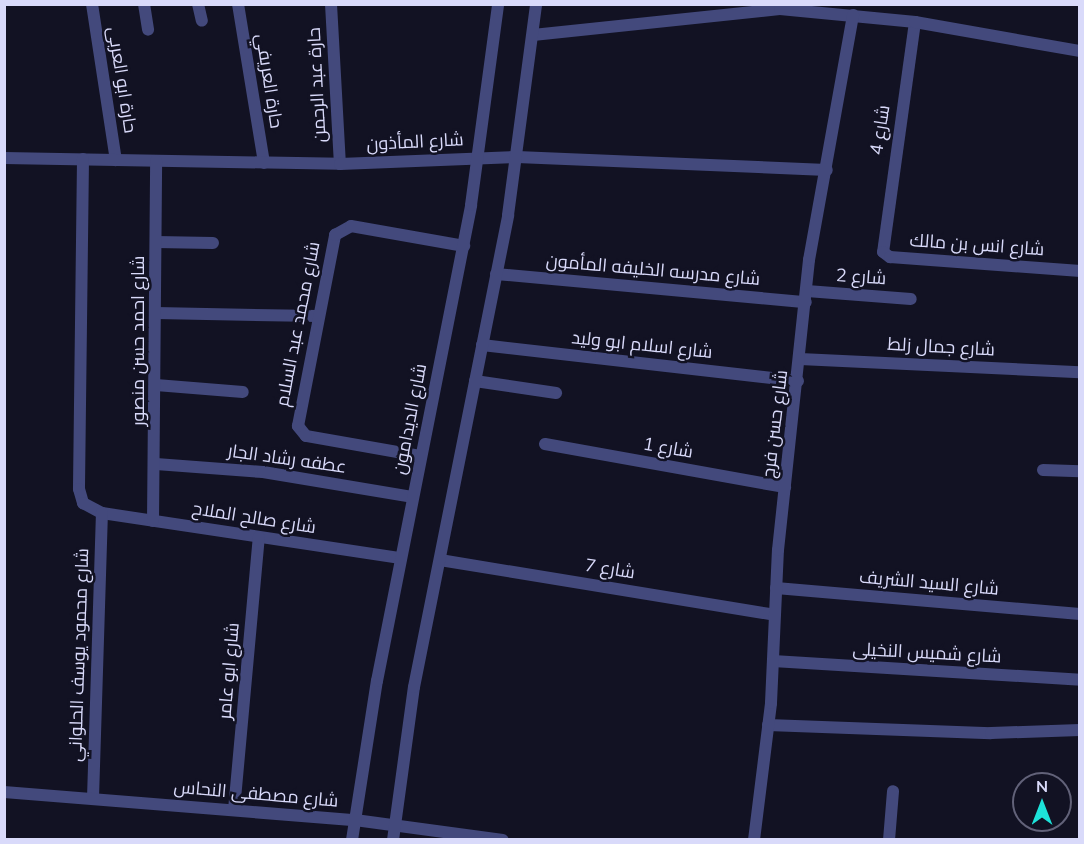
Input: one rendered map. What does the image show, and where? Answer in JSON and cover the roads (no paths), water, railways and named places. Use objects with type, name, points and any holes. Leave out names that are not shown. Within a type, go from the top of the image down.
[{"type":"street","name":"حارة ابو العربى","points":[[92,4],[116,160]]},
{"type":"street","points":[[144,4],[148,30]]},
{"type":"street","points":[[198,4],[202,21]]},
{"type":"street","name":"حارة العريفي","points":[[238,4],[264,163]]},
{"type":"street","name":"حارة عبد الرحمن","points":[[331,4],[340,164]]},
{"type":"street","name":"شارع الديدامون","points":[[352,840],[412,497],[464,246],[479,157],[498,4]]},
{"type":"street","points":[[393,840],[414,687],[517,158],[536,4]]},
{"type":"street","points":[[533,35],[709,10],[781,7],[844,11],[1080,51]]},
{"type":"street","name":"شارع حسن فرج","points":[[754,840],[768,725],[785,486],[813,230],[827,170],[844,11]]},
{"type":"street","name":"شارع 4","points":[[880,243],[915,22]]},
{"type":"street","name":"شارع المأذون","points":[[4,158],[340,164],[479,157],[827,170]]},
{"type":"street","points":[[83,159],[79,489],[83,503],[102,513]]},
{"type":"street","name":"شارع احمد حسن منصور","points":[[153,521],[156,464],[156,161]]},
{"type":"street","name":"شارع محمد عبد السلام","points":[[420,456],[301,432],[298,419],[318,316],[335,235],[343,226],[464,246]]},
{"type":"street","points":[[156,242],[213,243]]},
{"type":"street","name":"شارع انس بن مالك","points":[[880,243],[890,257],[1080,271]]},
{"type":"street","name":"شارع مدرسه الخليفه المأمون","points":[[496,274],[807,296]]},
{"type":"street","name":"شارع 2","points":[[807,296],[911,299]]},
{"type":"street","points":[[156,313],[318,316]]},
{"type":"street","name":"شارع اسلام ابو وليد","points":[[482,345],[798,381]]},
{"type":"street","name":"شارع جمال زلط","points":[[800,358],[1080,372]]},
{"type":"street","points":[[475,381],[556,393]]},
{"type":"street","points":[[156,385],[243,392]]},
{"type":"street","name":"شارع 1","points":[[545,444],[785,486]]},
{"type":"street","name":"عطفه رشاد الجار","points":[[156,464],[263,472],[412,497]]},
{"type":"street","points":[[1043,470],[1080,471]]},
{"type":"street","name":"شارع صالح الملاح","points":[[102,513],[401,558]]},
{"type":"street","name":"شارع محمود يوسف الحلواني","points":[[93,798],[102,513]]},
{"type":"street","name":"شارع ابو عامر","points":[[234,810],[260,537]]},
{"type":"street","name":"شارع 7","points":[[440,560],[775,615]]},
{"type":"street","name":"شارع السيد الشريف","points":[[776,588],[1080,614]]},
{"type":"street","name":"شارع شميس النخيلى","points":[[773,662],[1080,680]]},
{"type":"street","points":[[768,725],[991,733],[1080,730]]},
{"type":"street","points":[[889,840],[892,791]]},
{"type":"street","name":"شارع مصطفى النحاس","points":[[4,792],[355,820],[503,840]]}]
